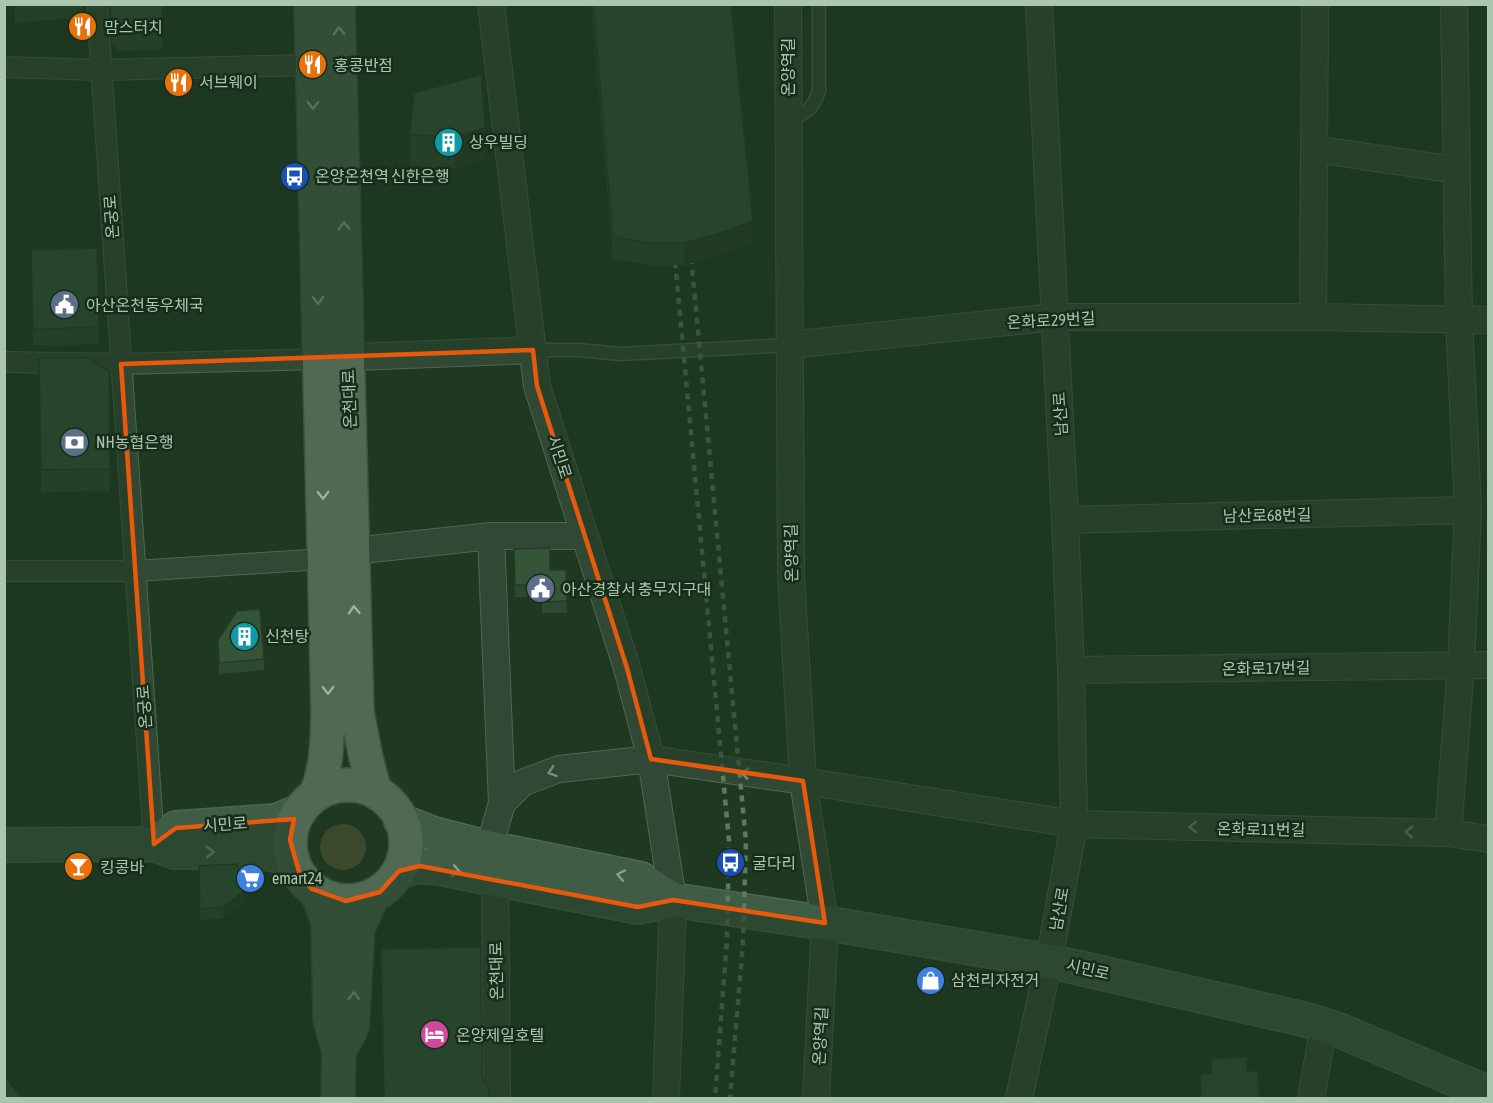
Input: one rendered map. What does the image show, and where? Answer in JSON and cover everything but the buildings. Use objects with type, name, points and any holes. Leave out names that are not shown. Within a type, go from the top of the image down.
[{"type":"main road","name":"온천대로","points":[[311,4],[312,65],[334,358]]},
{"type":"main road","name":"온천대로","points":[[338,4],[334,358],[339,555],[357,712],[375,792]]},
{"type":"main road","name":"온천대로","points":[[308,802],[321,782],[326,758],[339,555]]},
{"type":"main road","points":[[351,784],[369,788],[375,792],[385,797],[397,811],[404,828],[406,846],[403,864],[394,880],[380,892],[363,899],[346,901],[328,897],[312,889],[300,875],[292,859],[290,840],[293,822],[308,802],[333,786],[351,784]]},
{"type":"main road","name":"시민로","points":[[154,844],[176,828],[276,820],[308,802]]},
{"type":"main road","name":"시민로","points":[[401,821],[434,834],[492,863]]},
{"type":"main road","name":"시민로","points":[[4,845],[154,844],[175,852],[262,852],[292,859]]},
{"type":"main road","name":"시민로","points":[[399,871],[420,866],[439,868],[492,863],[642,879],[673,900],[1049,961],[1324,1025],[1488,1093]]},
{"type":"main road","points":[[317,892],[328,922],[330,1019],[339,1052],[338,1098]]},
{"type":"main road","points":[[339,1052],[352,1027],[358,927],[373,895]]},
{"type":"street","name":"온궁로","points":[[97,4],[154,844]]},
{"type":"street","name":"시민로","points":[[491,4],[537,386],[627,668],[651,759],[673,900]]},
{"type":"street","name":"온양역길","points":[[788,4],[791,574],[803,781],[825,923],[816,1098]]},
{"type":"street","name":"남산로","points":[[1019,1098],[1049,961],[1074,824],[1065,520],[1039,4]]},
{"type":"street","points":[[1313,317],[1316,4]]},
{"type":"street","points":[[1448,833],[1461,665],[1468,510],[1459,320],[1454,4]]},
{"type":"street","points":[[4,67],[101,70],[312,65]]},
{"type":"street","points":[[1314,149],[1456,170]]},
{"type":"street","name":"온화로29번길","points":[[790,345],[1055,317],[1488,320]]},
{"type":"street","points":[[334,358],[532,350]]},
{"type":"street","name":"온천대로","points":[[121,364],[334,358]]},
{"type":"street","points":[[4,362],[121,364]]},
{"type":"street","name":"남산로68번길","points":[[1065,520],[1468,510]]},
{"type":"street","points":[[4,571],[135,571],[339,555],[491,536],[585,536]]},
{"type":"street","points":[[491,536],[502,803],[492,863]]},
{"type":"street","name":"온화로17번길","points":[[1071,670],[1488,665]]},
{"type":"street","points":[[502,803],[522,783],[559,769],[651,759],[1074,824]]},
{"type":"street","name":"온화로11번길","points":[[1074,824],[1448,833],[1488,839]]},
{"type":"street","name":"온천대로","points":[[492,863],[497,1098]]},
{"type":"street","points":[[666,1098],[673,900]]},
{"type":"street","points":[[1311,1098],[1324,1025]]},
{"type":"lane","points":[[788,121],[808,111],[814,104],[819,91],[819,4]]},
{"type":"lane","points":[[532,350],[579,350],[620,354],[790,345]]},
{"type":"highlighted area","points":[[533,350],[537,386],[627,668],[651,759],[803,781],[825,923],[673,900],[638,907],[420,866],[399,871],[380,892],[346,901],[312,889],[300,875],[290,840],[294,819],[176,828],[154,844],[121,364]]},
{"type":"green space","points":[[343,824],[359,831],[366,847],[359,863],[343,870],[327,863],[320,847],[327,831]]},
{"type":"railway","points":[[690,246],[746,842],[743,942],[730,1098]]},
{"type":"railway","points":[[674,250],[729,841],[727,939],[715,1098]]},
{"type":"place","name":"맘스터치","points":[[83,27]]},
{"type":"place","name":"홍콩반점","points":[[313,65]]},
{"type":"place","name":"서브웨이","points":[[178,82]]},
{"type":"place","name":"상우빌딩","points":[[448,142]]},
{"type":"place","name":"온양온천역 신한은행","points":[[294,176]]},
{"type":"place","name":"아산온천동우체국","points":[[65,305]]},
{"type":"place","name":"NH농협은행","points":[[75,442]]},
{"type":"place","name":"아산경찰서 충무지구대","points":[[541,589]]},
{"type":"place","name":"신천탕","points":[[244,636]]},
{"type":"place","name":"굴다리","points":[[731,863]]},
{"type":"place","name":"킹콩바","points":[[79,867]]},
{"type":"place","name":"emart24","points":[[251,878]]},
{"type":"place","name":"삼천리자전거","points":[[930,980]]},
{"type":"place","name":"온양제일호텔","points":[[435,1035]]}]
